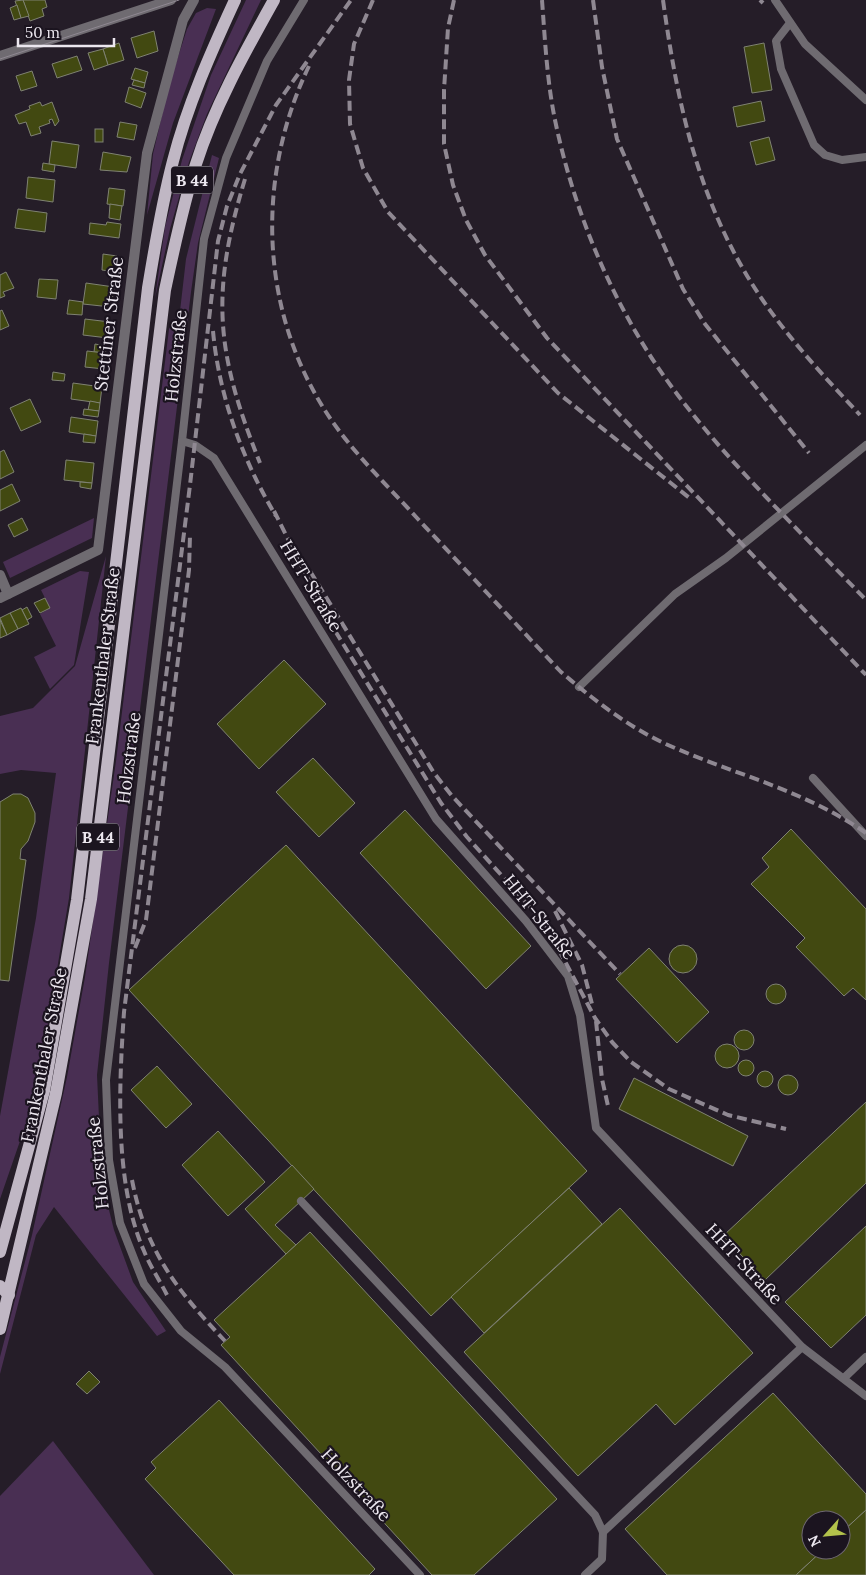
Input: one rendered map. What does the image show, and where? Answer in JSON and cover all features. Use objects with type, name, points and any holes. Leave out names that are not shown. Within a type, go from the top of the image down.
[{"type":"main road","name":"Frankenthaler Straße","points":[[0,1252],[2,1237],[44,1091],[77,900],[148,288],[159,219],[173,159],[188,113],[235,0]]},
{"type":"main road","name":"Frankenthaler Straße","points":[[0,1329],[3,1292],[56,1093],[91,899],[165,290],[179,223],[196,164],[214,118],[274,0]]},
{"type":"street","points":[[0,56],[171,0]]},
{"type":"street","name":"Stettiner Straße","points":[[4,596],[98,550],[147,153],[183,20],[194,0]]},
{"type":"street","points":[[0,575],[4,596]]},
{"type":"lane","name":"Holzstraße","points":[[304,0],[267,61],[223,167],[204,239],[182,441],[106,1080],[109,1160],[120,1223],[144,1284],[181,1331],[225,1367],[420,1575]]},
{"type":"lane","points":[[776,0],[805,44],[866,100]]},
{"type":"lane","points":[[790,23],[776,41],[781,69],[814,145],[825,155],[842,160],[866,156]]},
{"type":"lane","name":"HHT-Straße","points":[[182,441],[195,446],[214,458],[436,819],[526,921],[568,976],[580,1015],[596,1128],[802,1347],[866,1396]]},
{"type":"lane","points":[[578,687],[674,594],[726,558],[866,445]]},
{"type":"lane","points":[[813,778],[866,836]]},
{"type":"lane","points":[[301,1200],[595,1516],[603,1532],[602,1559],[585,1575]]},
{"type":"lane","points":[[603,1532],[802,1347]]},
{"type":"lane","points":[[844,1378],[866,1358]]},
{"type":"shaded area","points":[[246,0],[261,0],[207,114],[189,162],[170,229],[155,298],[165,227],[182,160],[211,75]]},
{"type":"shaded area","points":[[207,8],[216,9],[173,123],[147,215],[153,154],[169,85],[187,29],[196,13]]},
{"type":"shaded area","points":[[212,155],[219,158],[198,243],[191,292],[97,1075],[102,1182],[114,1230],[133,1282],[166,1331],[157,1336],[54,1207],[36,1235],[0,1374],[0,1357],[32,1235],[67,1077],[85,977],[116,761],[169,329],[180,311],[186,259]]},
{"type":"shaded area","points":[[94,518],[92,538],[10,578],[3,562]]},
{"type":"shaded area","points":[[106,556],[69,898],[47,1029],[30,1112],[0,1199],[0,1116],[36,918],[56,773],[21,770],[0,774],[0,716],[33,708],[75,666]]},
{"type":"shaded area","points":[[80,571],[89,572],[74,665],[50,689],[34,657],[56,646],[40,614],[50,608],[41,590]]},
{"type":"shaded area","points":[[53,1441],[154,1575],[0,1575],[0,1496]]},
{"type":"building","points":[[23,0],[45,0],[47,7],[42,9],[44,16],[30,21]]},
{"type":"building","points":[[23,0],[29,16],[21,18],[15,1]]},
{"type":"building","points":[[17,5],[21,18],[14,20],[10,8]]},
{"type":"building","points":[[154,31],[158,51],[137,58],[131,38]]},
{"type":"building","points":[[119,43],[124,60],[108,65],[103,49]]},
{"type":"building","points":[[764,43],[772,90],[752,93],[744,47]]},
{"type":"building","points":[[103,49],[108,65],[94,70],[88,53]]},
{"type":"building","points":[[77,56],[82,70],[57,78],[52,64]]},
{"type":"building","points":[[135,68],[148,72],[145,83],[131,79]]},
{"type":"building","points":[[32,71],[37,86],[21,91],[16,76]]},
{"type":"building","points":[[134,80],[145,83],[144,88],[132,85]]},
{"type":"building","points":[[129,87],[146,93],[141,108],[125,102]]},
{"type":"building","points":[[761,101],[765,121],[737,127],[733,107]]},
{"type":"building","points":[[40,102],[42,106],[52,102],[59,121],[55,126],[52,119],[49,120],[50,123],[39,127],[41,133],[31,136],[26,122],[19,124],[15,115],[30,109],[29,106]]},
{"type":"building","points":[[120,122],[137,125],[134,140],[117,137]]},
{"type":"building","points":[[95,129],[103,129],[103,142],[95,142]]},
{"type":"building","points":[[769,137],[775,160],[756,165],[750,142]]},
{"type":"building","points":[[52,141],[79,145],[76,168],[49,164]]},
{"type":"building","points":[[103,152],[131,157],[127,172],[100,170]]},
{"type":"building","points":[[43,163],[55,165],[54,172],[42,170]]},
{"type":"building","points":[[28,177],[55,180],[53,202],[26,198]]},
{"type":"building","points":[[109,188],[125,190],[123,206],[107,204]]},
{"type":"building","points":[[110,204],[122,206],[120,220],[109,218]]},
{"type":"building","points":[[18,209],[47,213],[45,232],[15,228]]},
{"type":"building","points":[[107,222],[121,224],[119,238],[89,234],[90,223],[106,225]]},
{"type":"building","points":[[103,254],[117,256],[116,272],[102,270]]},
{"type":"building","points":[[6,272],[14,288],[3,292],[5,296],[0,298],[0,275]]},
{"type":"building","points":[[39,279],[58,280],[56,299],[37,297]]},
{"type":"building","points":[[86,283],[114,287],[111,307],[83,304]]},
{"type":"building","points":[[69,300],[83,302],[82,315],[67,314]]},
{"type":"building","points":[[2,310],[9,326],[0,330],[0,311]]},
{"type":"building","points":[[85,319],[110,322],[108,338],[83,335]]},
{"type":"building","points":[[95,344],[106,346],[105,353],[94,352]]},
{"type":"building","points":[[87,351],[105,353],[104,369],[85,367]]},
{"type":"building","points":[[53,372],[65,374],[64,381],[52,380]]},
{"type":"building","points":[[73,383],[102,387],[100,403],[71,399]]},
{"type":"building","points":[[30,399],[41,422],[21,431],[10,408]]},
{"type":"building","points":[[90,401],[100,403],[99,411],[88,410]]},
{"type":"building","points":[[84,409],[99,411],[98,417],[83,415]]},
{"type":"building","points":[[71,417],[98,421],[96,436],[69,432]]},
{"type":"building","points":[[84,434],[96,436],[95,443],[83,442]]},
{"type":"building","points":[[4,450],[14,472],[0,479],[0,452]]},
{"type":"building","points":[[66,460],[94,463],[92,483],[64,480]]},
{"type":"building","points":[[80,482],[92,483],[91,489],[80,487]]},
{"type":"building","points":[[12,484],[20,501],[0,511],[0,490]]},
{"type":"building","points":[[22,518],[28,530],[14,537],[8,525]]},
{"type":"building","points":[[45,598],[50,608],[40,613],[34,603]]},
{"type":"building","points":[[27,607],[32,617],[27,620],[22,610]]},
{"type":"building","points":[[21,608],[29,624],[18,629],[10,613]]},
{"type":"building","points":[[10,613],[18,629],[7,635],[0,618]]},
{"type":"building","points":[[0,620],[7,635],[0,638]]},
{"type":"building","points":[[284,660],[326,704],[259,769],[217,724]]},
{"type":"building","points":[[313,758],[355,803],[319,837],[276,792]]},
{"type":"building","points":[[13,794],[21,794],[28,798],[35,813],[35,822],[28,841],[21,849],[20,859],[26,860],[9,981],[0,980],[0,802]]},
{"type":"building","points":[[405,810],[531,946],[486,989],[360,853]]},
{"type":"building","points":[[791,829],[866,909],[866,1000],[853,988],[844,996],[796,947],[805,938],[751,884],[769,867],[762,858]]},
{"type":"building","points":[[286,845],[587,1171],[431,1316],[129,990]]},
{"type":"building","points":[[683,945],[693,949],[697,959],[693,969],[683,973],[673,969],[669,959],[673,949]]},
{"type":"building","points":[[649,948],[709,1012],[677,1043],[616,979]]},
{"type":"building","points":[[776,984],[783,987],[786,994],[783,1001],[776,1004],[769,1001],[766,994],[769,987]]},
{"type":"building","points":[[744,1030],[751,1033],[754,1040],[751,1047],[744,1050],[737,1047],[734,1040],[737,1033]]},
{"type":"building","points":[[727,1044],[732,1045],[738,1051],[738,1061],[732,1067],[727,1068],[722,1067],[716,1061],[715,1056],[716,1051],[722,1045]]},
{"type":"building","points":[[746,1060],[752,1062],[754,1068],[752,1074],[746,1076],[740,1074],[738,1068],[740,1062]]},
{"type":"building","points":[[157,1066],[192,1104],[166,1128],[131,1090]]},
{"type":"building","points":[[762,1071],[768,1071],[773,1076],[771,1085],[762,1087],[757,1082],[757,1076]]},
{"type":"building","points":[[788,1075],[795,1078],[798,1085],[795,1092],[788,1095],[781,1092],[778,1085],[781,1078]]},
{"type":"building","points":[[634,1078],[748,1136],[733,1166],[619,1109]]},
{"type":"building","points":[[866,1102],[866,1183],[765,1280],[723,1236]]},
{"type":"building","points":[[218,1131],[265,1182],[228,1216],[182,1165]]},
{"type":"building","points":[[292,1165],[314,1189],[275,1225],[296,1245],[286,1254],[245,1209]]},
{"type":"building","points":[[569,1188],[602,1224],[484,1333],[451,1297]]},
{"type":"building","points":[[620,1208],[753,1353],[675,1425],[656,1404],[578,1476],[464,1352]]},
{"type":"building","points":[[866,1226],[866,1315],[831,1348],[785,1302]]},
{"type":"building","points":[[310,1232],[557,1499],[474,1575],[432,1575],[221,1345],[230,1337],[214,1320]]},
{"type":"building","points":[[89,1371],[100,1382],[87,1394],[76,1384]]},
{"type":"building","points":[[773,1393],[866,1494],[866,1510],[851,1524],[851,1510],[801,1510],[801,1560],[812,1560],[796,1575],[667,1575],[625,1529]]},
{"type":"building","points":[[219,1400],[375,1569],[369,1575],[234,1575],[145,1479],[156,1468],[151,1462]]},
{"type":"building","points":[[866,1510],[866,1575],[796,1575],[812,1560],[851,1560],[851,1524]]},
{"type":"tram line","points":[[0,59],[179,0]]},
{"type":"railway","points":[[167,1295],[144,1251],[134,1224],[128,1195],[123,1165],[121,1133],[122,1040],[218,241],[227,206],[240,174],[276,105],[351,0]]},
{"type":"railway","points":[[373,0],[354,44],[349,80],[350,124],[363,168],[388,212],[558,393],[692,500]]},
{"type":"railway","points":[[454,0],[448,28],[444,90],[444,144],[453,185],[466,220],[485,255],[547,338],[866,675]]},
{"type":"railway","points":[[542,0],[550,90],[555,120],[574,193],[601,264],[635,332],[677,394],[721,448],[866,600]]},
{"type":"railway","points":[[593,0],[602,67],[617,139],[683,289],[705,324],[809,453]]},
{"type":"railway","points":[[663,0],[674,70],[689,137],[711,203],[725,235],[767,307],[812,362],[860,415]]},
{"type":"railway","points":[[760,0],[763,3]]},
{"type":"railway","points":[[309,66],[292,108],[280,152],[273,196],[272,241],[277,286],[288,330],[304,372],[326,412],[346,440],[561,672],[599,703],[653,738],[693,756],[794,794],[818,805],[866,833]]},
{"type":"railway","points":[[245,179],[226,256],[223,323],[234,388],[260,463]]},
{"type":"railway","points":[[213,331],[221,379],[234,427],[253,472],[276,516]]},
{"type":"railway","points":[[274,511],[329,621],[441,803],[467,837],[531,908],[550,933],[595,1018],[612,1042],[631,1062],[669,1089],[728,1115],[786,1129]]},
{"type":"railway","points":[[135,948],[146,920],[189,570],[190,535]]},
{"type":"railway","points":[[310,571],[434,773],[452,796],[620,974]]},
{"type":"railway","points":[[555,911],[582,965],[592,1004]]},
{"type":"railway","points":[[596,1021],[602,1079],[608,1106]]},
{"type":"railway","points":[[132,1180],[138,1205],[155,1249],[178,1287],[225,1341]]}]
